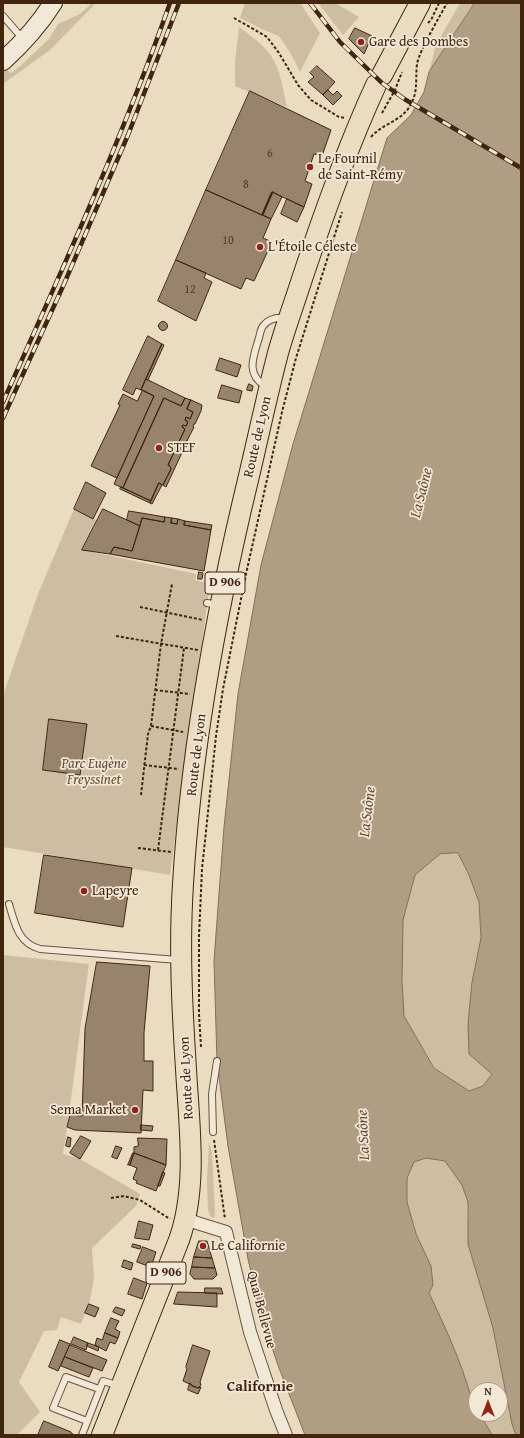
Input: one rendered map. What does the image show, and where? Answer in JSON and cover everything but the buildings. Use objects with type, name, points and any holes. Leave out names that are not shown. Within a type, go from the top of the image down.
[{"type":"main road","points":[[3,61],[38,25],[53,3]]},
{"type":"main road","name":"Route de Lyon","points":[[102,1435],[184,1222],[188,1201],[190,1152],[181,960],[182,900],[187,831],[212,644],[213,604],[239,516],[279,350],[319,227],[360,121],[379,80],[420,3]]},
{"type":"street","points":[[184,1222],[197,1223],[226,1232]]},
{"type":"street","name":"Quai Bellevue","points":[[226,1232],[250,1332],[286,1435]]},
{"type":"lane","points":[[3,16],[18,35],[25,40]]},
{"type":"lane","points":[[9,904],[17,929],[24,940],[33,947],[40,949],[175,961],[181,960]]},
{"type":"lane","points":[[212,1132],[212,1094],[217,1061]]},
{"type":"lane","points":[[87,1421],[53,1408],[66,1377],[100,1390]]},
{"type":"lane","points":[[82,1435],[103,1381],[121,1387]]},
{"type":"path","points":[[426,24],[431,20],[439,3]]},
{"type":"path","points":[[367,141],[374,134],[397,119],[407,110],[414,99],[416,90],[417,64],[426,42],[447,3]]},
{"type":"path","points":[[234,18],[267,38],[279,53],[298,85],[311,100],[339,117],[360,121]]},
{"type":"path","points":[[380,116],[395,90],[403,67]]},
{"type":"path","points":[[201,1052],[199,1014],[199,936],[201,882],[211,781],[223,689],[246,574],[282,412],[296,358],[342,212]]},
{"type":"path","points":[[141,795],[161,644],[172,584]]},
{"type":"path","points":[[140,607],[204,620]]},
{"type":"path","points":[[116,636],[205,651]]},
{"type":"path","points":[[158,850],[184,648]]},
{"type":"path","points":[[156,690],[192,694]]},
{"type":"path","points":[[144,764],[182,769]]},
{"type":"path","points":[[138,848],[173,852]]},
{"type":"path","points":[[212,1132],[226,1232]]},
{"type":"path","points":[[111,1198],[124,1196],[140,1200],[184,1222]]},
{"type":"green space","points":[[92,3],[96,3],[50,50],[3,84],[3,70],[5,69],[11,73],[19,67],[49,39],[58,24],[80,14]]},
{"type":"green space","points":[[245,3],[300,3],[320,33],[300,72],[291,54],[279,36],[240,18]]},
{"type":"green space","points":[[318,3],[335,3],[359,17],[343,35]]},
{"type":"green space","points":[[460,3],[475,3],[429,72],[436,45]]},
{"type":"green space","points":[[239,27],[261,44],[274,62],[279,74],[287,107],[235,86],[235,62]]},
{"type":"green space","name":"Parc Eugène Freyssinet","points":[[74,509],[96,520],[83,550],[196,574],[195,580],[210,584],[170,875],[3,847],[4,693],[38,594]]},
{"type":"green space","points":[[458,853],[469,875],[479,902],[481,938],[472,982],[468,1024],[492,1074],[483,1086],[469,1091],[435,1068],[403,1016],[403,920],[415,875],[440,854]]},
{"type":"green space","points":[[3,955],[89,964],[63,1154],[80,1159],[140,1194],[136,1206],[92,1248],[94,1279],[89,1304],[81,1324],[61,1317],[57,1330],[44,1331],[19,1382],[40,1412],[17,1435],[3,1435]]},
{"type":"green space","points":[[209,1142],[212,1153],[214,1218],[210,1216],[208,1209],[207,1180]]},
{"type":"green space","points":[[426,1158],[445,1161],[462,1185],[468,1202],[467,1217],[482,1288],[493,1328],[504,1382],[468,1382],[468,1386],[429,1293],[433,1285],[431,1267],[416,1234],[407,1202],[407,1178],[414,1162]]},
{"type":"green space","points":[[508,1404],[516,1435],[492,1435],[485,1422],[508,1422]]},
{"type":"water","name":"La Saône","points":[[475,3],[521,3],[521,1435],[516,1435],[512,1424],[508,1404],[508,1382],[504,1382],[493,1328],[468,1244],[468,1202],[462,1185],[445,1161],[426,1158],[414,1162],[407,1178],[407,1202],[416,1234],[431,1266],[433,1285],[429,1293],[458,1357],[468,1387],[468,1422],[485,1422],[492,1435],[305,1435],[279,1368],[261,1315],[248,1259],[228,1146],[217,1061],[214,961],[224,827],[238,694],[261,565],[293,444],[387,138],[411,115],[424,92],[429,72]],"holes":[[[458,853],[469,875],[479,902],[481,938],[472,982],[468,1024],[469,1054],[492,1074],[483,1086],[469,1091],[434,1068],[404,1016],[402,981],[403,920],[415,875],[440,854]]]},
{"type":"railway","points":[[3,402],[112,154],[170,3]]},
{"type":"railway","points":[[3,418],[64,284],[128,135],[179,3]]},
{"type":"railway","points":[[310,3],[340,42],[382,83],[406,100],[521,168]]},
{"type":"place","name":"Gare des Dombes","points":[[361,42]]},
{"type":"place","name":"Le Fournil de Saint-Rémy","points":[[310,167]]},
{"type":"place","name":"L'Étoile Céleste","points":[[260,247]]},
{"type":"place","name":"STEF","points":[[159,448]]},
{"type":"place","name":"Lapeyre","points":[[84,891]]},
{"type":"place","name":"Sema Market","points":[[135,1110]]},
{"type":"place","name":"Le Californie","points":[[203,1246]]},
{"type":"district","name":"Californie","points":[[260,1387]]}]
